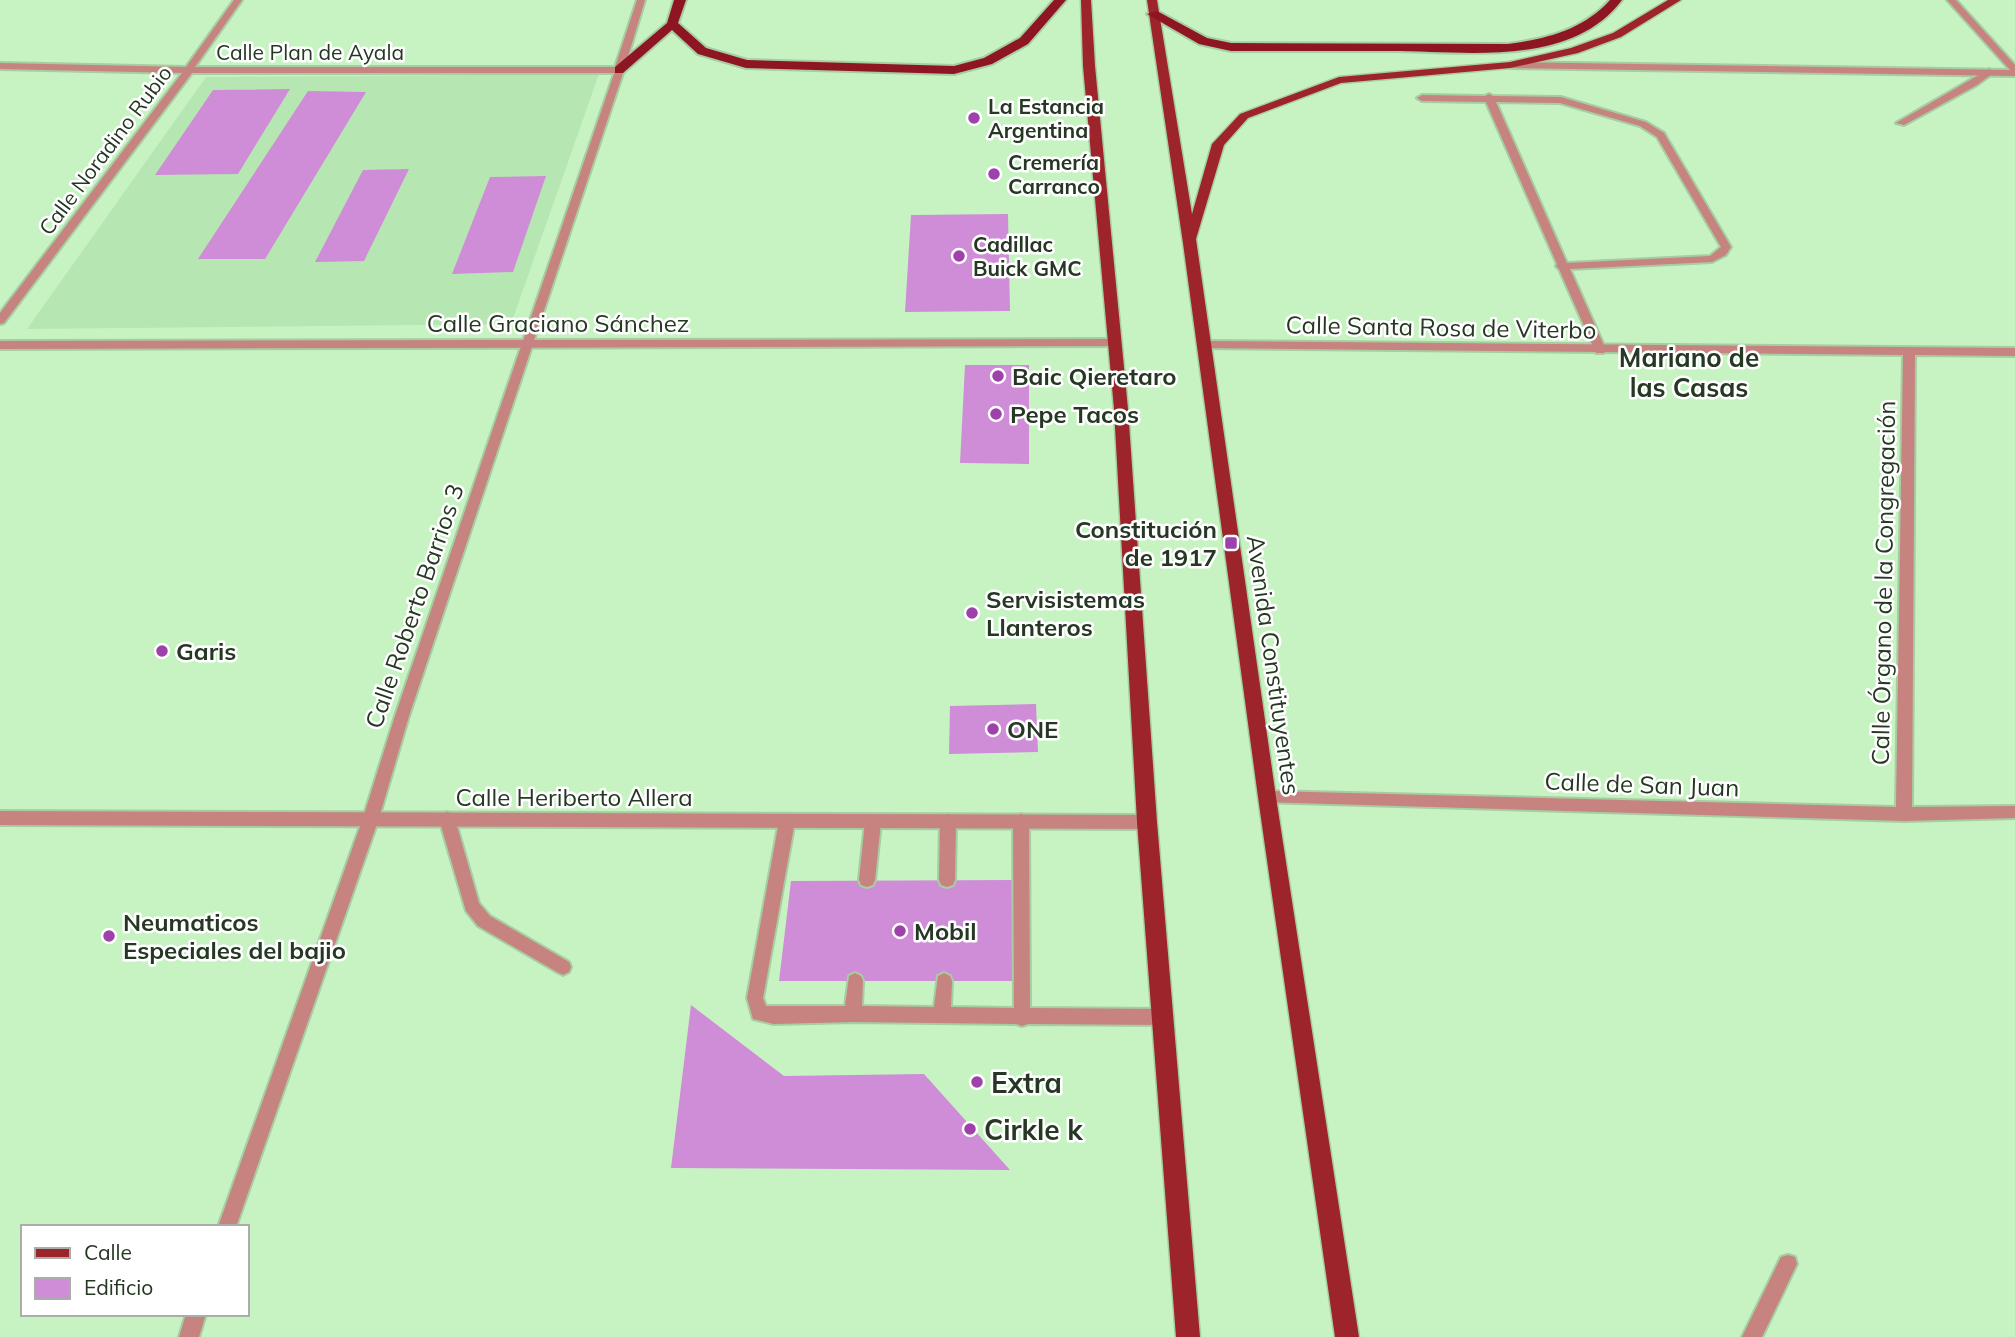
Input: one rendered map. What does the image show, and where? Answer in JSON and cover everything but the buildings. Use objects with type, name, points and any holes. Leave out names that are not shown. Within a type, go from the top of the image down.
[{"type":"highway","points":[[619,70],[672,24],[680,0]]},
{"type":"highway","points":[[672,24],[702,51],[746,64],[954,70],[988,61],[1024,41],[1060,0]]},
{"type":"highway","points":[[1153,14],[1203,41],[1231,47],[1508,48],[1533,45],[1574,32],[1603,14],[1616,0]]},
{"type":"main road","points":[[1086,0],[1089,66],[1115,343],[1147,821],[1165,1017],[1188,1337]]},
{"type":"main road","name":"Avenida Constituyentes","points":[[1152,0],[1190,243],[1348,1337]]},
{"type":"main road","points":[[1190,243],[1217,144],[1244,116],[1339,80],[1510,65],[1574,51],[1617,35],[1676,0]]},
{"type":"street","name":"Calle Noradino Rubio","points":[[0,321],[189,70],[238,0]]},
{"type":"street","name":"Calle Roberto Barrios 3","points":[[228,1225],[371,818],[402,716],[529,344],[641,0]]},
{"type":"street","points":[[1951,0],[2015,71]]},
{"type":"street","points":[[1510,65],[2015,71]]},
{"type":"street","name":"Calle Plan de Ayala","points":[[0,66],[189,70],[619,70]]},
{"type":"street","points":[[1901,123],[1989,72]]},
{"type":"street","points":[[1489,97],[1561,266],[1600,349]]},
{"type":"street","points":[[1422,98],[1561,100],[1652,129],[1661,135],[1726,247],[1712,259],[1561,266]]},
{"type":"street","name":"Calle Graciano Sánchez","points":[[0,345],[1115,343]]},
{"type":"street","name":"Calle Santa Rosa de Viterbo","points":[[1203,345],[2015,352]]},
{"type":"street","name":"Calle Órgano de la Congregación","points":[[1904,814],[1909,352]]},
{"type":"street","name":"Calle de San Juan","points":[[1268,797],[1904,814],[2015,811]]},
{"type":"street","name":"Calle Heriberto Allera","points":[[0,818],[1147,821]]},
{"type":"street","points":[[447,818],[471,905],[484,921],[563,967]]},
{"type":"street","points":[[788,821],[755,998],[759,1013],[767,1016],[853,1014],[1022,1018],[1165,1017]]},
{"type":"street","points":[[947,880],[948,821]]},
{"type":"street","points":[[1021,821],[1022,1018]]},
{"type":"street","points":[[867,880],[873,822]]},
{"type":"street","points":[[853,1014],[855,981]]},
{"type":"street","points":[[942,1016],[944,981]]},
{"type":"street","points":[[1752,1337],[1787,1265]]},
{"type":"street","points":[[188,1337],[196,1316]]},
{"type":"shaded area","points":[[599,74],[511,324],[27,329],[206,77]]},
{"type":"place","name":"La Estancia Argentina","points":[[974,118]]},
{"type":"place","name":"Cremería Carranco","points":[[994,174]]},
{"type":"place","name":"Cadillac Buick GMC","points":[[959,256]]},
{"type":"place","name":"Baic Qieretaro","points":[[998,376]]},
{"type":"place","name":"Pepe Tacos","points":[[996,414]]},
{"type":"place","name":"Constitución de 1917","points":[[1231,543]]},
{"type":"place","name":"Servisistemas Llanteros","points":[[972,613]]},
{"type":"place","name":"Garis","points":[[162,651]]},
{"type":"place","name":"ONE","points":[[993,729]]},
{"type":"place","name":"Mobil","points":[[900,931]]},
{"type":"place","name":"Neumaticos Especiales del bajio","points":[[109,936]]},
{"type":"place","name":"Extra","points":[[977,1082]]},
{"type":"place","name":"Cirkle k","points":[[970,1129]]},
{"type":"district","name":"Mariano de las Casas","points":[[1689,372]]}]
